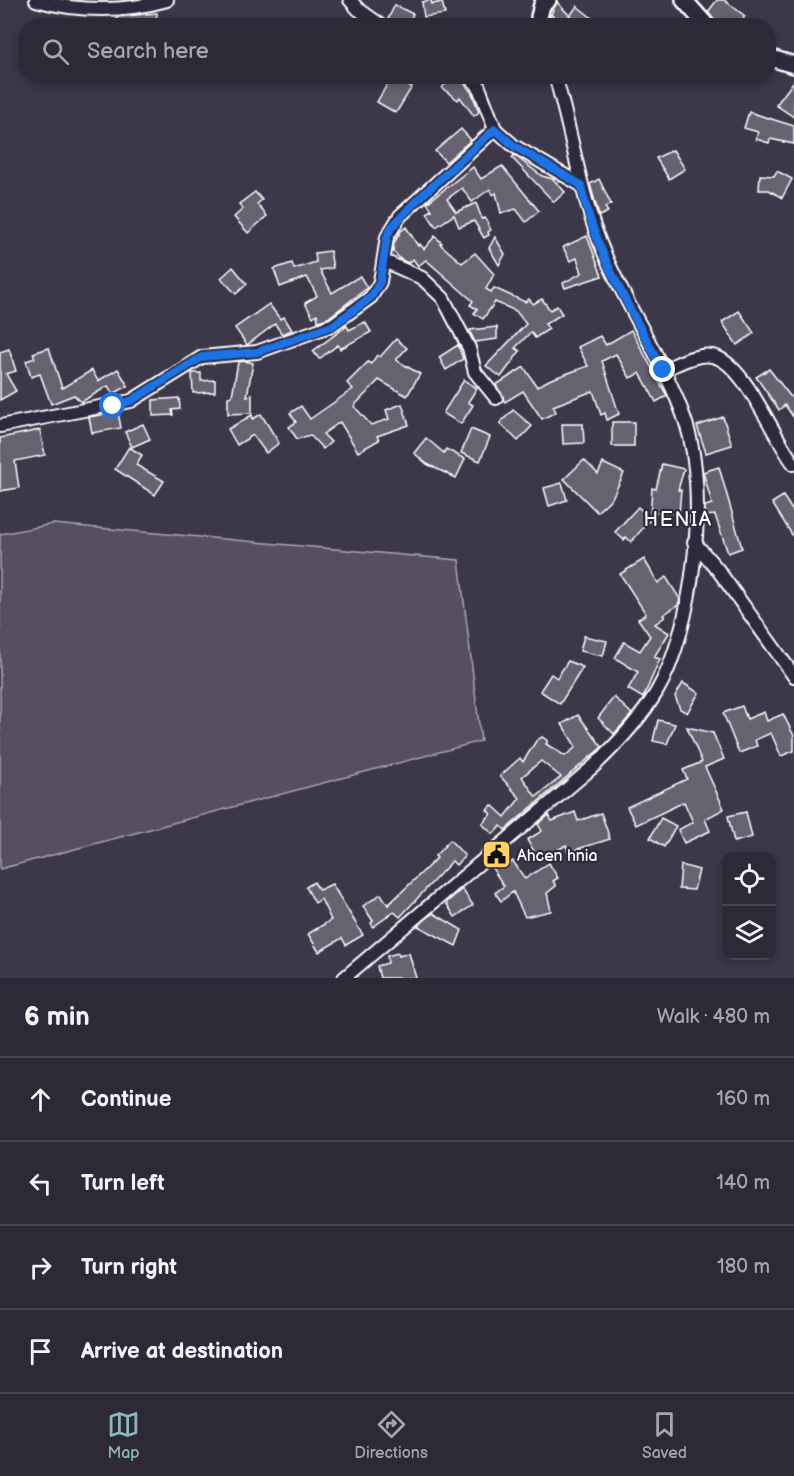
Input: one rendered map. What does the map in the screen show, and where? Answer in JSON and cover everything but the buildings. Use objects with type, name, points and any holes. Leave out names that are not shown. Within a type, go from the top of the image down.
[{"type":"street","points":[[36,0],[105,9],[144,7],[167,0]]},
{"type":"street","points":[[350,0],[371,18]]},
{"type":"street","points":[[532,0],[539,18]]},
{"type":"street","points":[[540,18],[542,5],[548,0]]},
{"type":"street","points":[[684,0],[700,18]]},
{"type":"street","points":[[776,59],[794,65]]},
{"type":"street","points":[[477,84],[495,129],[514,146],[581,185]]},
{"type":"street","points":[[344,978],[594,766],[624,737],[656,693],[676,648],[689,596],[698,501],[695,461],[686,424],[663,370],[601,246],[585,203],[557,84]]},
{"type":"street","points":[[0,426],[131,401],[202,357],[257,352],[332,326],[371,297],[380,282],[387,237],[400,216],[495,129]]},
{"type":"street","points":[[384,261],[422,278],[443,298],[469,348],[475,372],[496,398]]},
{"type":"street","points":[[663,370],[703,355],[724,361],[746,386],[794,464]]},
{"type":"street","points":[[694,542],[718,570],[794,676]]},
{"type":"shaded area","points":[[53,524],[459,560],[481,741],[0,869],[0,534]]},
{"type":"place","name":"Ahcen hnia","points":[[496,855]]},
{"type":"district","name":"HENIA","points":[[678,519]]},
{"type":"route","points":[[113,406],[131,401],[151,390],[202,357],[257,352],[332,326],[371,297],[380,282],[387,237],[400,216],[495,129],[514,146],[581,185],[585,203],[601,246],[663,370]]}]
